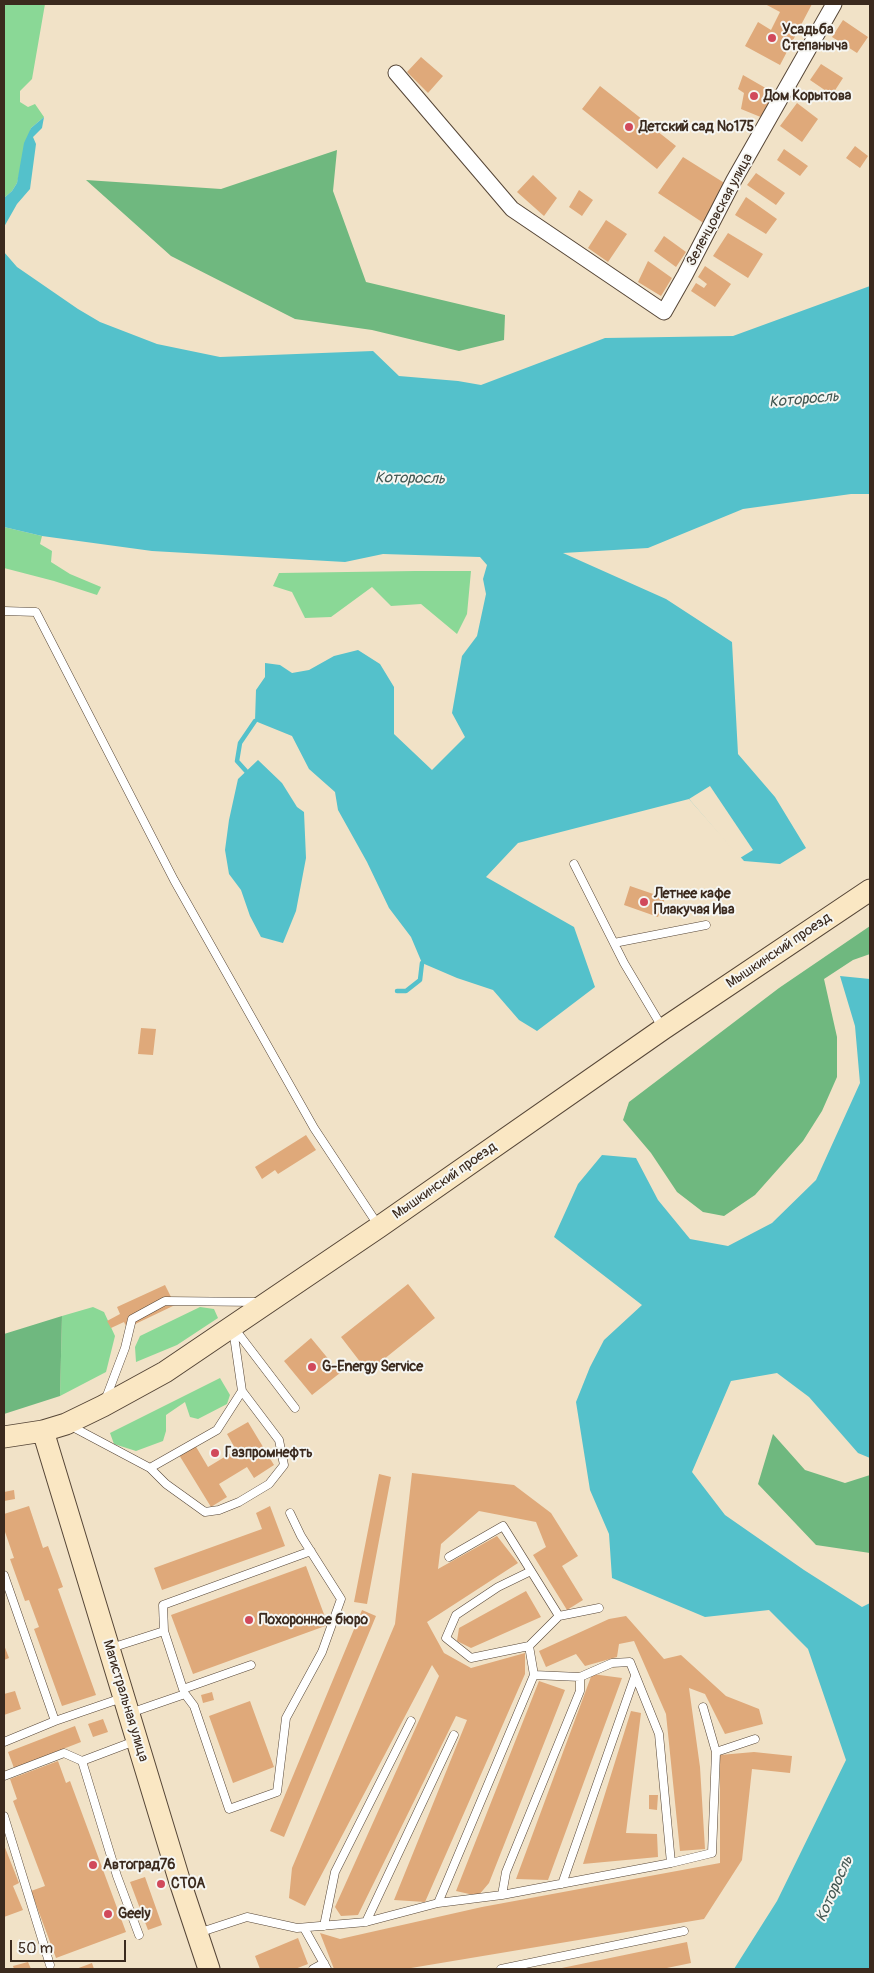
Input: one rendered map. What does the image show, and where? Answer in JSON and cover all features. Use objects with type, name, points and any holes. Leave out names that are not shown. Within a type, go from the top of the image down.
[{"type":"main road","name":"Мышкинский проезд","points":[[4,1437],[42,1431],[66,1424],[165,1372],[379,1227],[663,1029],[870,890]]},
{"type":"main road","name":"Магистральная улица","points":[[42,1431],[209,1969]]},
{"type":"street","name":"Зеленцовская улица","points":[[396,73],[512,209],[664,312],[734,180],[834,4]]},
{"type":"lane","points":[[4,611],[36,612],[174,880],[314,1128],[379,1227]]},
{"type":"lane","points":[[574,864],[614,943],[663,1029]]},
{"type":"lane","points":[[614,943],[706,925]]},
{"type":"lane","points":[[103,1406],[125,1348],[132,1319],[165,1301],[270,1302]]},
{"type":"lane","points":[[66,1424],[150,1468],[166,1484],[205,1512],[219,1510],[239,1502],[269,1484],[284,1465],[279,1440],[242,1391],[233,1326]]},
{"type":"lane","points":[[233,1326],[295,1408]]},
{"type":"lane","points":[[150,1468],[217,1430],[242,1391]]},
{"type":"lane","points":[[290,1513],[301,1536],[311,1551],[341,1599],[322,1652],[286,1718],[277,1792],[229,1810],[194,1706],[184,1692],[164,1631],[162,1605],[311,1551]]},
{"type":"lane","points":[[449,1557],[503,1526],[559,1616]]},
{"type":"lane","points":[[531,1571],[498,1587],[456,1615],[446,1638],[471,1658],[529,1646],[559,1616],[599,1608]]},
{"type":"lane","points":[[4,1575],[55,1720]]},
{"type":"lane","points":[[4,1603],[13,1600]]},
{"type":"lane","points":[[109,1648],[164,1631]]},
{"type":"lane","points":[[438,1903],[534,1675],[529,1646]]},
{"type":"lane","points":[[534,1675],[580,1677],[612,1663],[630,1662],[659,1734],[671,1863]]},
{"type":"lane","points":[[4,1742],[55,1720],[184,1692],[251,1665]]},
{"type":"lane","points":[[562,1884],[635,1676]]},
{"type":"lane","points":[[502,1895],[506,1872],[580,1691],[580,1677]]},
{"type":"lane","points":[[197,1933],[247,1917],[297,1928],[366,1922],[438,1903],[502,1895],[712,1854],[716,1752],[703,1707]]},
{"type":"lane","points":[[324,1926],[335,1872],[411,1721]]},
{"type":"lane","points":[[366,1922],[454,1735]]},
{"type":"lane","points":[[716,1752],[755,1739]]},
{"type":"lane","points":[[4,1776],[64,1753],[82,1761],[137,1740]]},
{"type":"lane","points":[[82,1761],[117,1876],[139,1936]]},
{"type":"lane","points":[[4,1816],[50,1965]]},
{"type":"lane","points":[[304,1928],[326,1966],[312,1969]]},
{"type":"lane","points":[[501,1969],[684,1931]]},
{"type":"green space","points":[[4,4],[45,4],[32,79],[20,91],[20,102],[28,107],[35,104],[44,117],[31,128],[17,183],[4,198]]},
{"type":"green space","points":[[337,150],[333,191],[366,282],[505,315],[504,340],[459,351],[372,330],[295,319],[171,256],[86,180],[221,189]]},
{"type":"green space","points":[[4,527],[42,536],[40,544],[52,551],[51,562],[70,574],[101,587],[97,595],[4,568]]},
{"type":"green space","points":[[471,571],[467,614],[457,634],[421,604],[391,606],[372,587],[331,617],[305,618],[292,592],[273,586],[279,573]]},
{"type":"green space","points":[[870,926],[870,954],[853,960],[824,979],[837,1037],[837,1077],[822,1111],[803,1141],[755,1195],[724,1216],[703,1212],[677,1192],[651,1153],[623,1120],[629,1102],[779,988]]},
{"type":"green space","points":[[93,1307],[104,1312],[115,1336],[106,1372],[60,1396],[62,1316]]},
{"type":"green space","points":[[200,1307],[214,1309],[218,1318],[177,1345],[136,1362],[135,1347],[140,1336]]},
{"type":"green space","points":[[62,1316],[60,1396],[4,1414],[4,1334]]},
{"type":"green space","points":[[220,1378],[230,1395],[227,1404],[198,1419],[190,1417],[185,1402],[166,1415],[166,1431],[163,1441],[136,1451],[114,1444],[110,1433]]},
{"type":"green space","points":[[773,1434],[805,1470],[845,1483],[870,1475],[870,1553],[816,1545],[758,1484]]},
{"type":"water","points":[[44,117],[42,128],[33,137],[36,144],[30,189],[17,204],[4,227],[4,198],[17,183],[24,143],[31,128]]},
{"type":"water","name":"Которосль","points":[[4,252],[17,267],[78,309],[100,322],[157,344],[220,357],[373,351],[399,376],[481,385],[605,338],[733,336],[870,286],[870,494],[851,494],[743,509],[648,548],[563,553],[666,599],[732,642],[738,754],[775,797],[806,848],[780,864],[744,861],[689,799],[518,843],[486,877],[574,927],[595,987],[537,1031],[519,1020],[493,990],[457,978],[422,963],[411,937],[389,908],[367,862],[338,810],[335,792],[309,769],[292,736],[255,721],[256,690],[265,677],[265,663],[280,665],[292,673],[309,670],[334,656],[358,650],[380,664],[394,687],[394,734],[432,770],[465,737],[452,713],[462,656],[477,636],[486,594],[483,579],[487,565],[480,557],[383,554],[345,562],[152,551],[42,536],[4,527]]},
{"type":"water","points":[[258,760],[282,783],[297,807],[304,812],[306,858],[296,911],[283,943],[261,937],[250,916],[241,890],[229,874],[225,850],[238,779]]},
{"type":"water","name":"Которосль","points":[[840,976],[870,979],[870,1458],[858,1453],[809,1397],[777,1373],[731,1381],[692,1472],[725,1515],[804,1570],[862,1607],[870,1603],[870,1969],[734,1969],[777,1901],[846,1760],[808,1649],[769,1610],[705,1617],[612,1578],[609,1534],[590,1490],[576,1402],[590,1367],[604,1340],[642,1305],[554,1237],[578,1184],[602,1155],[636,1158],[658,1200],[690,1239],[728,1246],[772,1223],[816,1180],[860,1083],[855,1026]]},
{"type":"pier","points":[[710,786],[753,850],[740,858],[689,799]]},
{"type":"building","name":"Усадьба Степаныча","points":[[765,4],[812,4],[780,65],[745,46],[758,22],[771,30],[780,12]]},
{"type":"building","points":[[843,20],[868,37],[857,53],[832,37]]},
{"type":"building","points":[[421,57],[443,76],[428,93],[407,72]]},
{"type":"building","points":[[821,64],[843,78],[832,95],[810,80]]},
{"type":"building","points":[[743,75],[776,94],[763,118],[741,109],[744,93],[738,89]]},
{"type":"building","name":"Детский сад №175","points":[[600,86],[676,146],[657,169],[582,109]]},
{"type":"building","points":[[797,103],[818,119],[802,142],[780,126]]},
{"type":"building","points":[[855,146],[868,156],[860,168],[846,158]]},
{"type":"building","points":[[784,149],[808,166],[800,176],[777,160]]},
{"type":"building","points":[[683,157],[726,184],[705,224],[658,193]]},
{"type":"building","points":[[756,173],[785,193],[776,205],[747,185]]},
{"type":"building","points":[[533,175],[557,198],[544,216],[517,192]]},
{"type":"building","points":[[579,190],[593,200],[582,216],[569,207]]},
{"type":"building","points":[[746,197],[777,219],[766,234],[735,215]]},
{"type":"building","points":[[606,220],[627,234],[608,262],[588,248]]},
{"type":"building","points":[[728,233],[763,254],[748,278],[713,256]]},
{"type":"building","points":[[664,236],[686,252],[676,267],[654,251]]},
{"type":"building","points":[[648,261],[672,278],[661,296],[638,282]]},
{"type":"building","points":[[705,266],[731,284],[715,307],[691,291],[696,283],[704,288],[707,284],[698,277]]},
{"type":"building","name":"Летнее кафе Плакучая Ива","points":[[630,886],[665,898],[658,917],[624,905]]},
{"type":"building","points":[[141,1028],[156,1029],[153,1055],[138,1054]]},
{"type":"building","points":[[306,1135],[316,1150],[278,1174],[275,1170],[262,1179],[255,1167]]},
{"type":"building","points":[[408,1284],[435,1318],[368,1372],[341,1337]]},
{"type":"building","points":[[165,1285],[175,1305],[127,1328],[124,1322],[111,1328],[107,1321],[120,1314],[117,1307]]},
{"type":"building","name":"G-Energy Service","points":[[311,1338],[340,1373],[312,1395],[284,1361]]},
{"type":"building","points":[[248,1422],[274,1465],[254,1478],[247,1467],[219,1484],[227,1497],[211,1507],[176,1450],[192,1440],[208,1467],[236,1450],[227,1434]]},
{"type":"building","points":[[412,1473],[514,1485],[551,1513],[578,1556],[562,1566],[583,1600],[567,1610],[533,1555],[546,1547],[536,1522],[479,1511],[441,1544],[438,1569],[497,1536],[518,1563],[427,1622],[444,1653],[471,1668],[525,1653],[525,1674],[425,1902],[394,1900],[467,1720],[456,1716],[358,1915],[341,1916],[335,1907],[439,1676],[432,1665],[305,1906],[289,1898],[292,1868],[395,1624]]},
{"type":"building","points":[[379,1474],[391,1477],[367,1604],[354,1602]]},
{"type":"building","points":[[14,1490],[15,1499],[4,1501],[4,1492]]},
{"type":"building","points":[[29,1506],[43,1548],[48,1546],[63,1587],[58,1589],[96,1695],[62,1706],[34,1629],[39,1627],[29,1600],[25,1601],[10,1559],[14,1558],[4,1529],[4,1514]]},
{"type":"building","points":[[270,1506],[285,1546],[162,1590],[154,1568],[262,1529],[256,1513]]},
{"type":"building","name":"Похоронное бюро","points":[[306,1566],[328,1625],[193,1674],[171,1615]]},
{"type":"building","points":[[526,1591],[541,1617],[471,1648],[457,1641],[459,1628]]},
{"type":"building","points":[[362,1610],[376,1616],[284,1837],[270,1831]]},
{"type":"building","points":[[626,1616],[664,1659],[681,1655],[726,1696],[759,1709],[763,1724],[725,1734],[705,1694],[689,1688],[700,1767],[705,1849],[680,1851],[666,1714],[634,1641],[619,1644],[617,1657],[585,1666],[576,1654],[546,1667],[539,1651],[609,1619]]},
{"type":"building","points":[[4,1645],[9,1658],[4,1660]]},
{"type":"building","points":[[592,1674],[622,1678],[548,1880],[516,1879]]},
{"type":"building","points":[[539,1681],[565,1690],[489,1883],[478,1896],[456,1891]]},
{"type":"building","points":[[15,1691],[21,1709],[4,1715],[4,1694]]},
{"type":"building","points":[[212,1692],[214,1700],[203,1703],[201,1695]]},
{"type":"building","points":[[250,1701],[274,1767],[233,1783],[209,1716]]},
{"type":"building","points":[[631,1711],[641,1713],[626,1833],[657,1834],[658,1857],[583,1864]]},
{"type":"building","points":[[103,1719],[108,1732],[93,1737],[88,1724]]},
{"type":"building","points":[[75,1726],[81,1742],[14,1768],[8,1752]]},
{"type":"building","points":[[754,1752],[792,1756],[790,1773],[752,1769],[742,1860],[704,1919],[405,1969],[334,1969],[320,1933],[340,1939],[482,1907],[720,1863],[720,1755]]},
{"type":"building","points":[[58,1761],[66,1783],[70,1781],[126,1932],[56,1958],[31,1891],[45,1886],[13,1801],[17,1799],[10,1779]]},
{"type":"building","points":[[649,1795],[658,1795],[657,1810],[649,1809]]},
{"type":"building","points":[[4,1845],[19,1883],[13,1886],[23,1910],[4,1917]]},
{"type":"building","points":[[145,1877],[162,1925],[148,1930],[130,1882]]},
{"type":"building","points":[[298,1938],[308,1964],[295,1969],[260,1969],[255,1956]]},
{"type":"building","points":[[687,1942],[691,1963],[662,1969],[557,1969]]},
{"type":"building","points":[[28,1962],[31,1969],[14,1969],[13,1966]]},
{"type":"building","points":[[92,1963],[94,1969],[76,1969]]},
{"type":"waterway","points":[[246,771],[237,761],[240,743],[255,721]]},
{"type":"waterway","points":[[397,991],[406,991],[420,980],[422,963]]},
{"type":"place","name":"Усадьба Степаныча","points":[[772,38]]},
{"type":"place","name":"Дом Корытова","points":[[754,96]]},
{"type":"place","name":"Детский сад №175","points":[[629,127]]},
{"type":"place","name":"Летнее кафе Плакучая Ива","points":[[644,902]]},
{"type":"place","name":"G-Energy Service","points":[[312,1367]]},
{"type":"place","name":"Газпромнефть","points":[[215,1453]]},
{"type":"place","name":"Похоронное бюро","points":[[249,1620]]},
{"type":"place","name":"Автоград76","points":[[93,1865]]},
{"type":"place","name":"СТОА","points":[[161,1884]]},
{"type":"place","name":"Geely","points":[[108,1914]]}]
